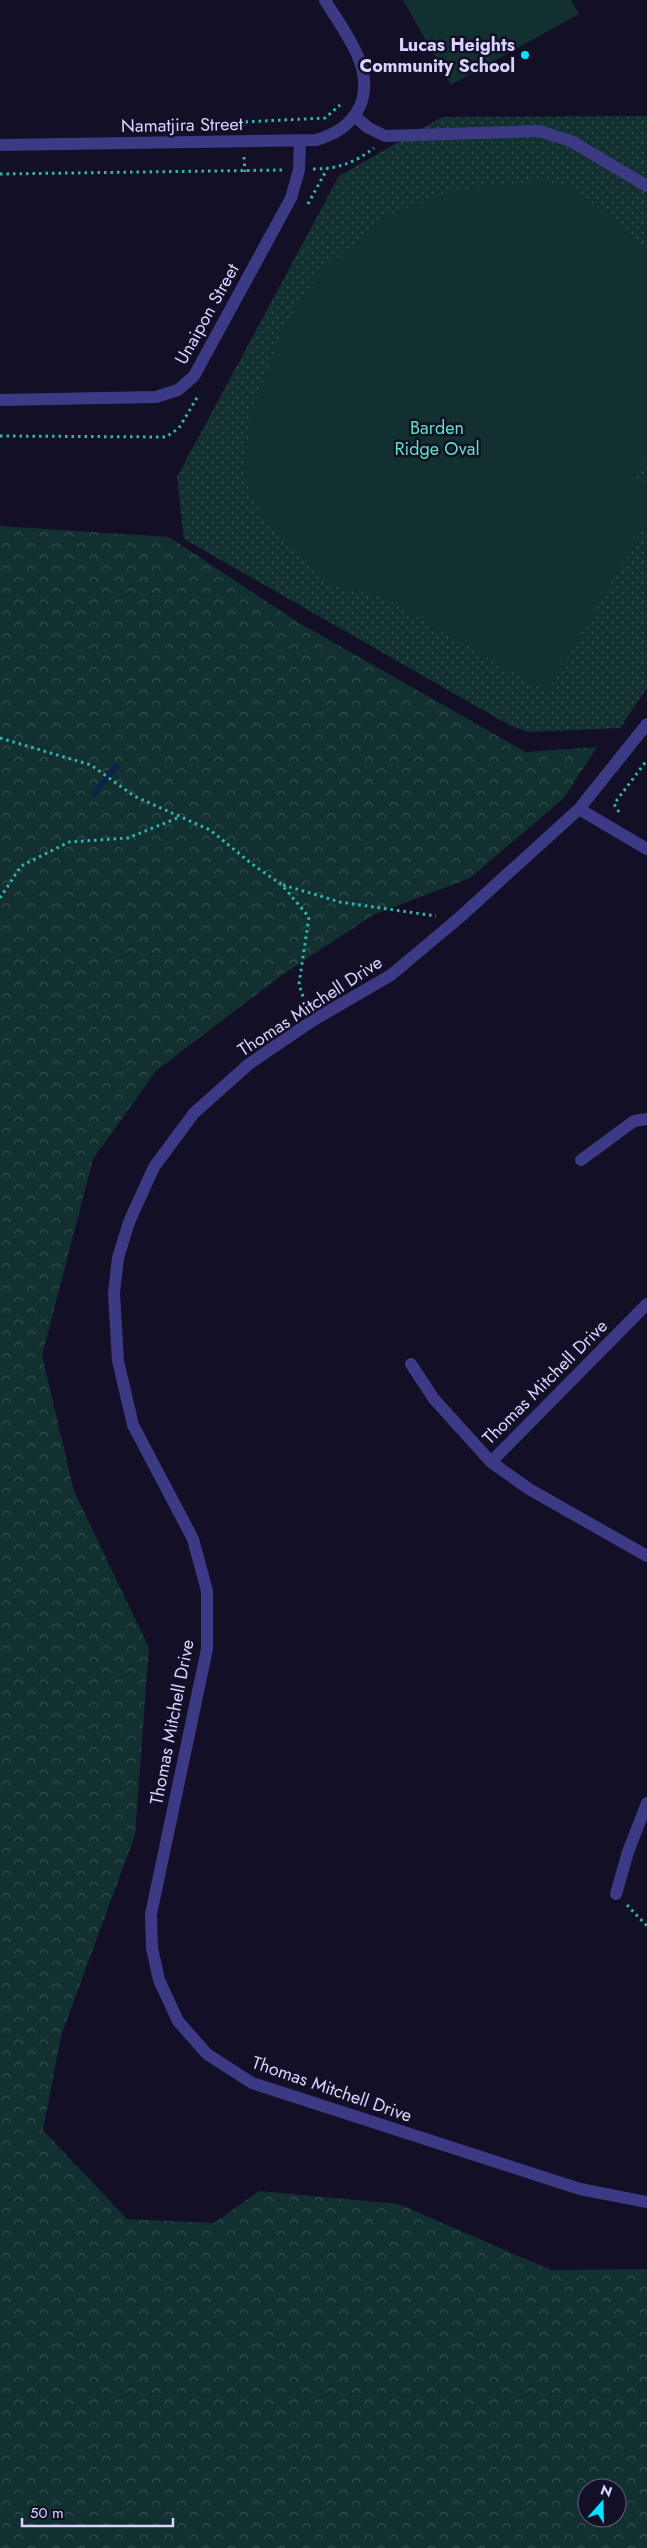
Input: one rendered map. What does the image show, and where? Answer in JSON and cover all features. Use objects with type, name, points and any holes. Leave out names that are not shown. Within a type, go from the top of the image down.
[{"type":"street","points":[[325,0],[359,59],[363,71],[363,97],[355,116],[367,126],[385,136],[539,131],[571,141],[647,186]]},
{"type":"street","name":"Namatjira Street","points":[[0,145],[316,140],[331,136],[346,126],[355,116]]},
{"type":"street","name":"Unaipon Street","points":[[0,400],[156,397],[178,390],[194,376],[291,198],[299,170],[300,141]]},
{"type":"street","name":"Thomas Mitchell Drive","points":[[647,724],[579,809],[459,918],[391,975],[312,1021],[249,1064],[194,1113],[154,1167],[129,1222],[118,1258],[114,1292],[118,1361],[133,1425],[193,1539],[207,1591],[208,1649],[151,1914],[152,1948],[159,1980],[178,2021],[207,2054],[252,2083],[580,2189],[647,2202]]},
{"type":"street","points":[[579,809],[647,849]]},
{"type":"street","points":[[581,1160],[634,1122],[647,1119]]},
{"type":"street","name":"Thomas Mitchell Drive","points":[[647,1304],[491,1462],[529,1489],[647,1556]]},
{"type":"street","points":[[411,1364],[434,1399],[491,1462]]},
{"type":"street","points":[[616,1894],[628,1852],[647,1802]]},
{"type":"path","points":[[244,172],[243,122],[325,118],[344,102]]},
{"type":"path","points":[[0,174],[244,172],[341,167],[359,159],[385,136]]},
{"type":"path","points":[[0,738],[91,765],[134,796],[210,830],[252,864],[282,885],[309,917],[298,984],[312,1021]]},
{"type":"path","points":[[622,814],[616,810],[614,804],[647,760]]},
{"type":"path","points":[[0,898],[21,866],[69,842],[128,838],[180,817]]},
{"type":"path","points":[[282,885],[340,902],[459,918]]},
{"type":"path","points":[[616,1894],[647,1926]]},
{"type":"green space","points":[[403,0],[571,0],[579,14],[451,85]]},
{"type":"green space","name":"Barden Ridge Oval","points":[[647,116],[647,688],[620,728],[529,732],[509,725],[184,539],[177,477],[339,176],[442,117]]},
{"type":"green space","name":"Barden Ridge Oval","points":[[541,181],[575,187],[647,253],[647,456],[635,477],[647,485],[647,521],[547,692],[381,596],[335,586],[269,526],[245,482],[249,419],[281,332],[318,274],[387,215],[460,189]]},
{"type":"green space","points":[[0,526],[169,537],[296,621],[526,752],[597,747],[564,798],[470,878],[373,915],[282,975],[156,1071],[93,1159],[42,1356],[74,1491],[149,1648],[135,1835],[61,2036],[43,2130],[127,2219],[214,2223],[259,2191],[399,2204],[551,2270],[647,2269],[647,2548],[0,2548]]},
{"type":"waterway","points":[[94,794],[116,766]]},
{"type":"place","name":"Lucas Heights Community School","points":[[525,55]]}]
